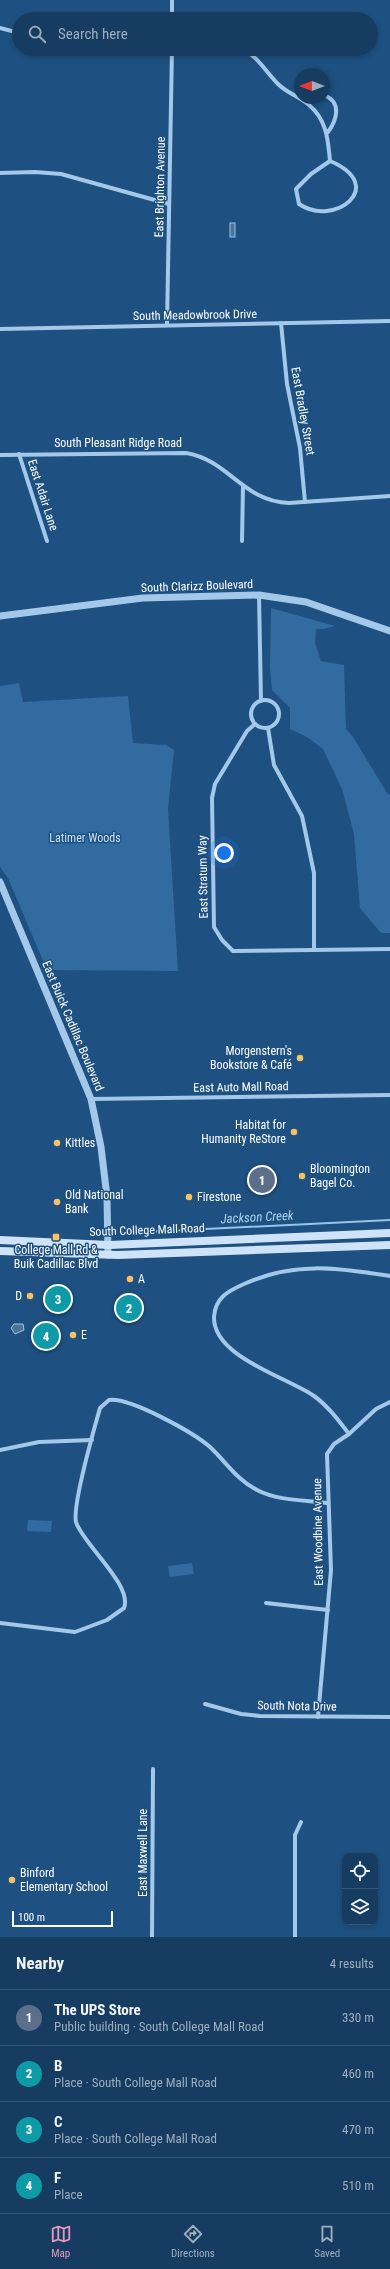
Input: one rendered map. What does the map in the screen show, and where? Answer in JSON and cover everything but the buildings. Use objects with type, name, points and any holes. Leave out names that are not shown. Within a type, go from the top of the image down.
[{"type":"main road","name":"South College Mall Road","points":[[0,1240],[109,1245],[296,1235],[390,1233]]},
{"type":"main road","name":"South College Mall Road","points":[[0,1251],[108,1255],[390,1245]]},
{"type":"street","points":[[172,0],[172,12]]},
{"type":"street","points":[[0,28],[12,31]]},
{"type":"street","name":"East Brighton Avenue","points":[[167,325],[172,56]]},
{"type":"street","points":[[254,56],[279,85],[310,105],[328,132],[330,161]]},
{"type":"street","points":[[328,132],[335,122],[337,114],[335,103],[330,99]]},
{"type":"street","points":[[330,161],[338,165],[352,178],[357,187],[356,197],[347,205],[335,209],[306,209],[299,204],[296,189],[311,174],[330,161]]},
{"type":"street","points":[[0,174],[35,172],[61,174],[169,204]]},
{"type":"street","name":"South Meadowbrook Drive","points":[[0,329],[390,322]]},
{"type":"street","name":"East Bradley Street","points":[[281,323],[287,384],[300,448],[305,502]]},
{"type":"street","name":"South Pleasant Ridge Road","points":[[0,455],[186,453],[212,461],[255,494],[272,501],[305,502],[390,496]]},
{"type":"street","name":"East Adair Lane","points":[[19,454],[47,542]]},
{"type":"street","points":[[242,542],[243,486]]},
{"type":"street","points":[[259,595],[261,701]]},
{"type":"street","name":"South Clarizz Boulevard","points":[[0,616],[143,598],[259,595],[306,602],[390,631]]},
{"type":"street","points":[[261,701],[270,701],[279,711],[278,721],[268,728],[260,727],[255,724],[252,711],[261,701]]},
{"type":"street","name":"East Stratum Way","points":[[255,724],[247,731],[215,784],[212,798],[214,927],[222,940],[233,950],[390,949]]},
{"type":"street","points":[[268,728],[274,765],[302,816],[314,873],[314,950]]},
{"type":"street","name":"East Buick Cadillac Boulevard","points":[[0,882],[92,1099],[101,1147],[107,1197],[108,1255]]},
{"type":"street","name":"East Auto Mall Road","points":[[92,1099],[390,1095]]},
{"type":"street","points":[[296,1235],[296,1249]]},
{"type":"street","points":[[349,1434],[332,1412],[313,1396],[245,1358],[226,1345],[216,1333],[214,1322],[215,1310],[219,1300],[229,1291],[263,1276],[283,1272],[340,1268],[390,1276]]},
{"type":"street","points":[[0,1623],[76,1632],[107,1620],[124,1608],[125,1598],[112,1574],[77,1523],[78,1500],[92,1440],[102,1405],[112,1400],[125,1402],[161,1417],[202,1441],[245,1483],[258,1491],[272,1496],[328,1502]]},
{"type":"street","name":"East Woodbine Avenue","points":[[318,1717],[331,1570],[327,1454],[334,1444],[349,1434],[376,1409],[390,1402]]},
{"type":"street","points":[[0,1450],[39,1442],[92,1440]]},
{"type":"street","points":[[266,1603],[328,1610]]},
{"type":"street","name":"South Nota Drive","points":[[205,1704],[250,1716],[390,1717]]},
{"type":"street","name":"East Maxwell Lane","points":[[152,1937],[153,1769]]},
{"type":"street","points":[[295,1937],[295,1835],[302,1822]]},
{"type":"green space","points":[[271,608],[335,626],[325,629],[316,629],[315,643],[321,661],[344,665],[346,729],[353,737],[387,793],[390,795],[390,933],[381,933],[360,908],[354,834],[342,789],[323,749],[307,737],[290,729],[290,708],[272,690],[270,668]]},
{"type":"green space","name":"Latimer Woods","points":[[19,683],[23,702],[128,696],[133,743],[166,745],[174,750],[168,809],[178,971],[47,970],[8,878],[0,867],[0,686]]},
{"type":"green space","points":[[28,1520],[52,1521],[51,1532],[27,1531]]},
{"type":"green space","points":[[192,1563],[194,1574],[170,1577],[168,1566]]},
{"type":"shaded area","points":[[230,223],[235,223],[235,237],[230,237]]},
{"type":"shaded area","points":[[14,1324],[23,1324],[24,1330],[15,1334],[11,1328]]},
{"type":"waterway","name":"Jackson Creek","points":[[124,1233],[390,1220]]},
{"type":"place","name":"Morgenstern's Bookstore & Café","points":[[300,1058]]},
{"type":"place","name":"Habitat for Humanity ReStore","points":[[294,1132]]},
{"type":"place","name":"Kittles","points":[[57,1143]]},
{"type":"place","name":"Bloomington Bagel Co.","points":[[302,1176]]},
{"type":"place","name":"The UPS Store","points":[[262,1180]]},
{"type":"place","name":"Firestone","points":[[189,1197]]},
{"type":"place","name":"Old National Bank","points":[[57,1202]]},
{"type":"place","name":"College Mall Rd & Buik Cadillac Blvd","points":[[56,1237]]},
{"type":"place","name":"A","points":[[130,1279]]},
{"type":"place","name":"D","points":[[30,1296]]},
{"type":"place","name":"C","points":[[58,1299]]},
{"type":"place","name":"B","points":[[129,1308]]},
{"type":"place","name":"E","points":[[73,1335]]},
{"type":"place","name":"F","points":[[46,1336]]},
{"type":"place","name":"Binford Elementary School","points":[[12,1880]]}]
